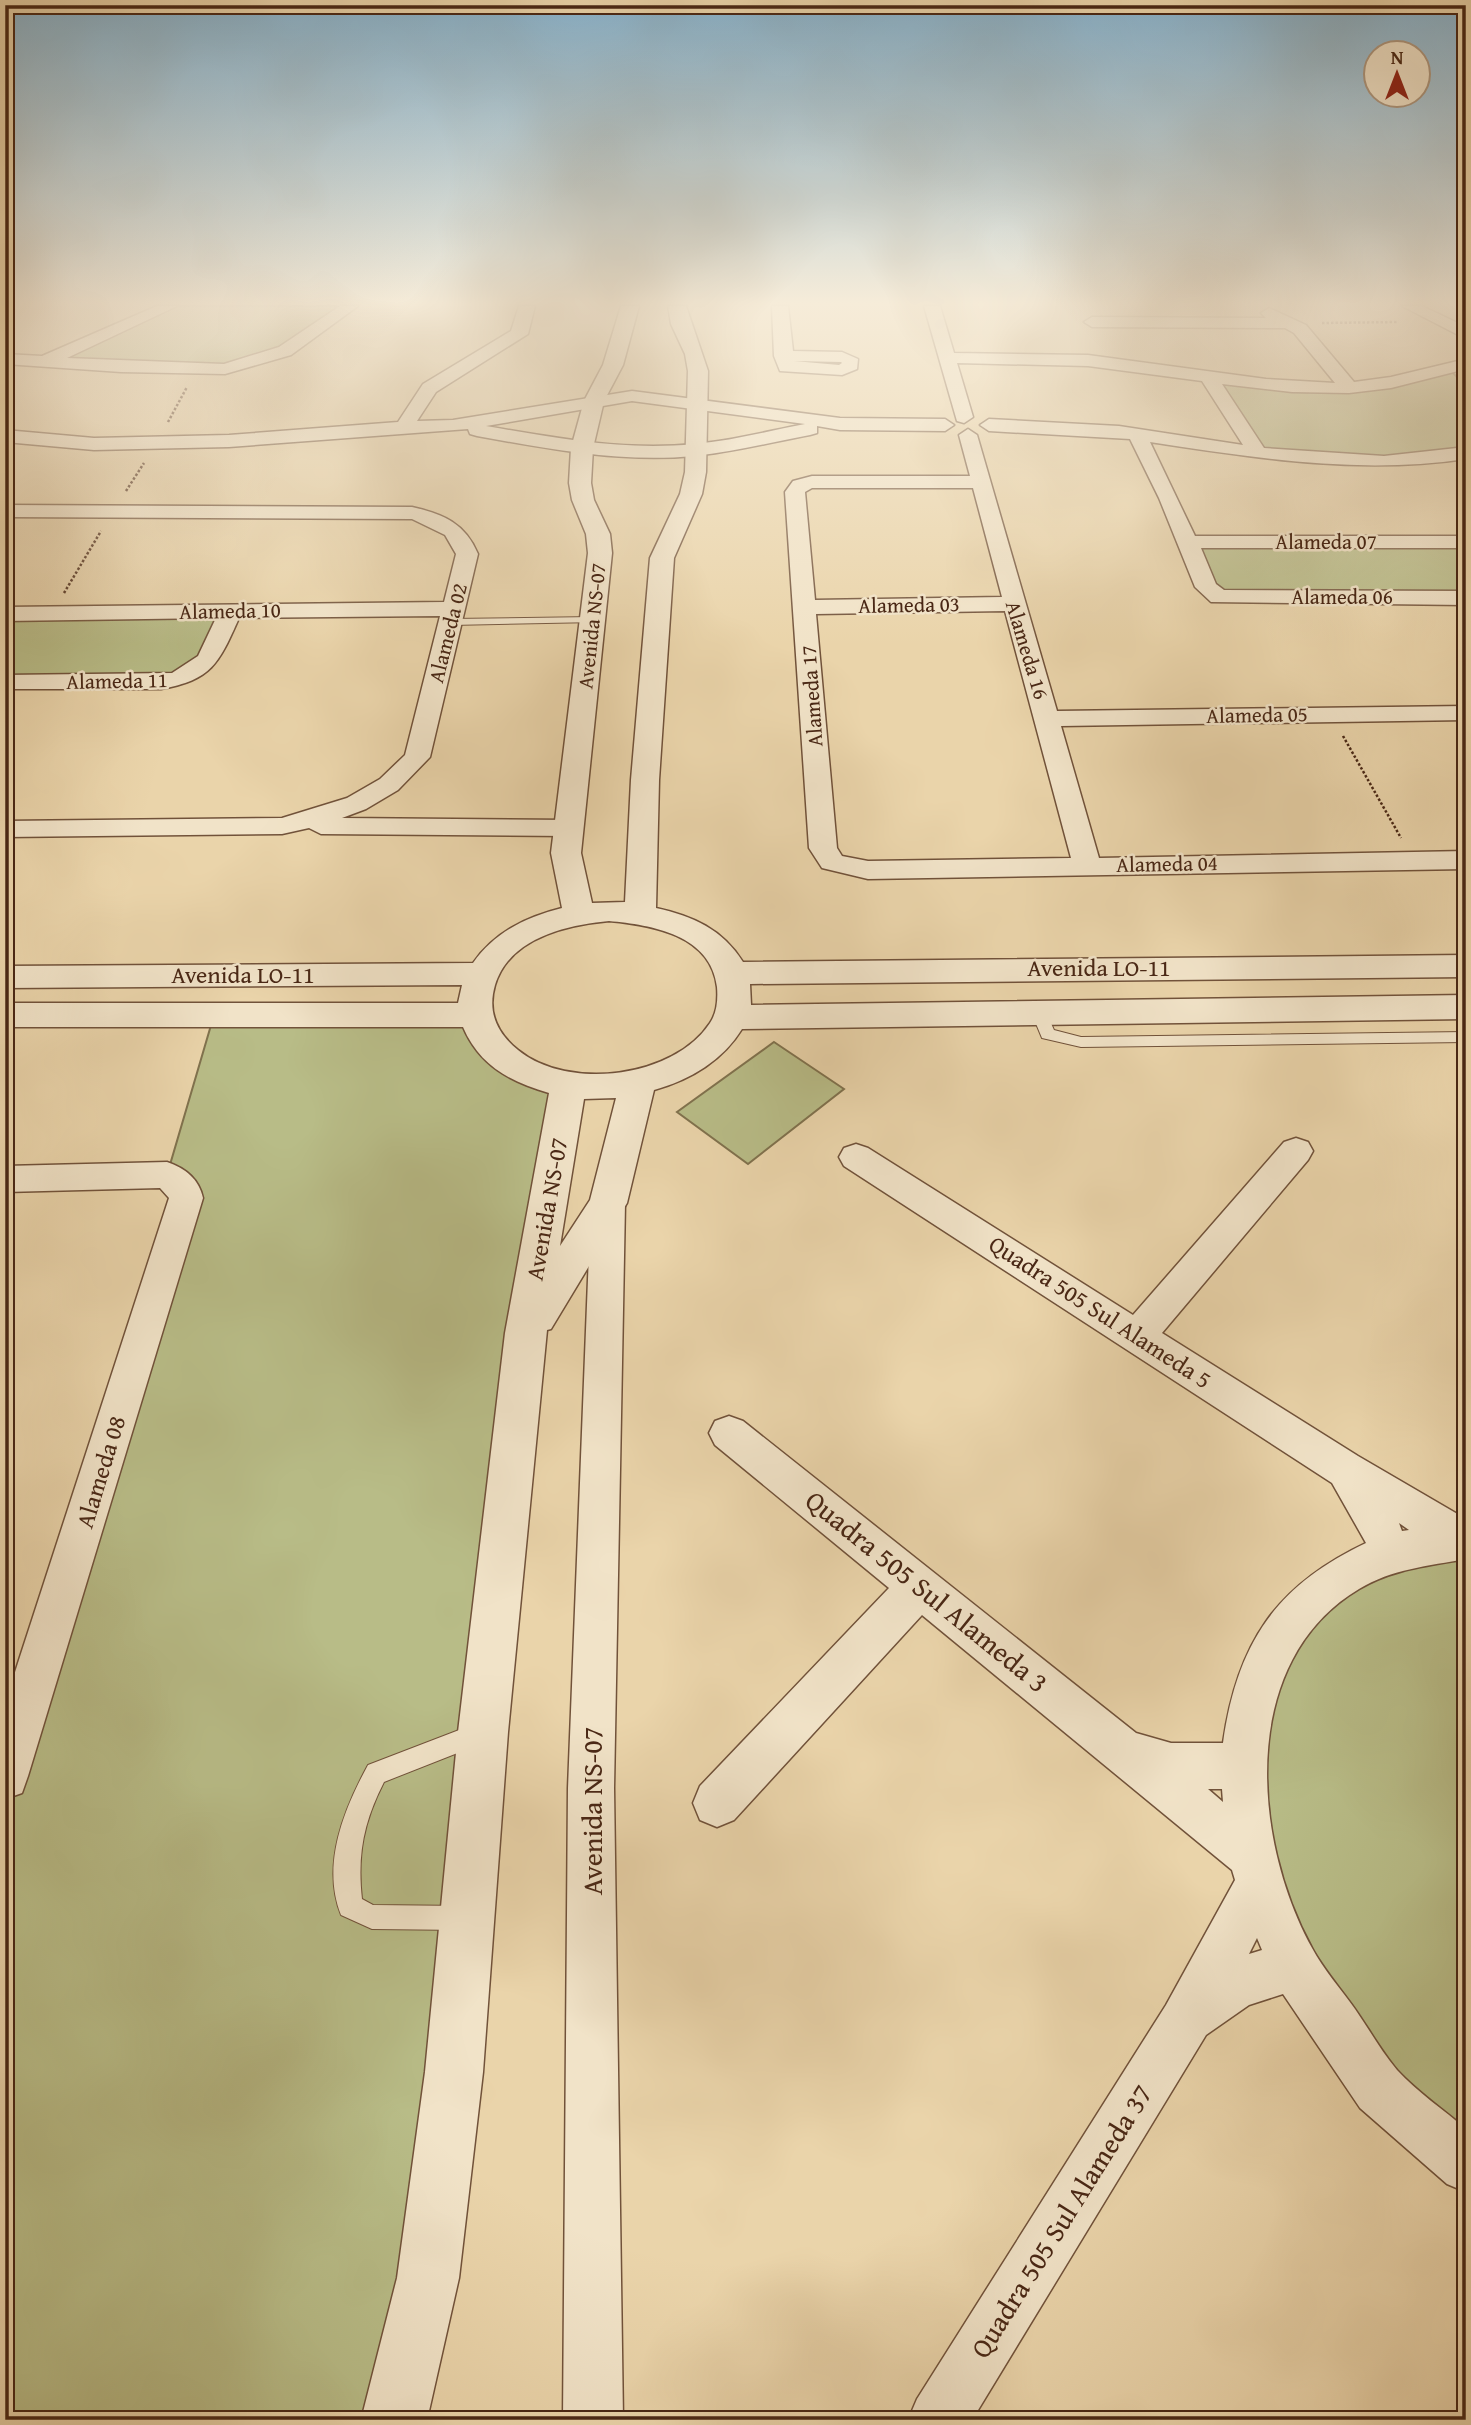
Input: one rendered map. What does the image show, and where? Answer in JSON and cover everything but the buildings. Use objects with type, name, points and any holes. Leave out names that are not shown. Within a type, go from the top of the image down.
[{"type":"street","points":[[404,426],[408,419]]},
{"type":"street","points":[[453,426],[492,419]]},
{"type":"street","name":"Avenida NS-07","points":[[579,914],[566,853],[600,553],[598,534],[583,500],[580,484],[582,448],[589,419]]},
{"type":"street","points":[[640,913],[645,780],[662,558],[666,540],[684,512],[695,482],[699,419]]},
{"type":"street","points":[[806,419],[840,424],[946,425],[952,419]]},
{"type":"street","points":[[956,419],[973,426],[1072,427],[1137,434],[1259,454],[1355,461],[1458,455],[1466,476]]},
{"type":"street","name":"Alameda 16","points":[[970,419],[1013,604],[1048,719],[1087,865]]},
{"type":"street","points":[[1236,419],[1259,454]]},
{"type":"street","points":[[5,436],[94,444],[156,443],[229,441],[404,426],[453,426],[582,448],[632,452],[696,450],[840,424]]},
{"type":"street","points":[[1137,434],[1169,498],[1186,542]]},
{"type":"street","name":"Alameda 17","points":[[868,870],[832,862],[823,848],[795,492],[800,485],[812,482],[983,482]]},
{"type":"street","name":"Alameda 02","points":[[5,511],[412,513],[431,517],[451,527],[462,540],[467,554],[417,757],[403,774],[378,794],[352,807],[282,826],[5,828]]},
{"type":"street","name":"Alameda 07","points":[[1186,542],[1466,542]]},
{"type":"street","name":"Alameda 06","points":[[1186,542],[1206,587],[1219,597],[1466,598]]},
{"type":"street","name":"Alameda 03","points":[[805,607],[1013,604]]},
{"type":"street","name":"Alameda 10","points":[[5,614],[231,611],[453,615]]},
{"type":"street","name":"Alameda 11","points":[[7,685],[161,682],[186,678],[204,666],[231,611]]},
{"type":"street","name":"Alameda 05","points":[[1048,719],[1466,713]]},
{"type":"street","points":[[282,826],[569,828]]},
{"type":"street","name":"Alameda 04","points":[[868,870],[1466,860]]},
{"type":"street","points":[[609,911],[640,913],[671,921],[698,934],[719,952],[732,973],[736,993],[733,1017],[714,1044],[681,1068],[638,1083],[603,1087],[568,1085],[523,1071],[490,1046],[474,1016],[474,995],[481,974],[504,947],[538,926],[579,914],[609,911]]},
{"type":"street","name":"Avenida LO-11","points":[[732,973],[1466,966]]},
{"type":"street","name":"Avenida LO-11","points":[[5,977],[481,974]]},
{"type":"street","name":"Avenida LO-11","points":[[733,1017],[1466,1007]]},
{"type":"street","name":"Avenida LO-11","points":[[5,1015],[474,1016]]},
{"type":"street","name":"Avenida NS-07","points":[[593,2420],[591,1788],[608,1203],[638,1083]]},
{"type":"street","name":"Avenida NS-07","points":[[394,2420],[428,2278],[454,2072],[483,1732],[526,1333],[568,1085]]},
{"type":"street","points":[[1138,1335],[1296,1152]]},
{"type":"street","name":"Quadra 505 Sul Alameda 5","points":[[856,1157],[1344,1468]]},
{"type":"street","name":"Alameda 08","points":[[5,1179],[167,1175],[184,1189],[183,1210],[18,1697],[5,1776]]},
{"type":"street","name":"Avenida NS-07","points":[[526,1333],[608,1203]]},
{"type":"street","name":"Quadra 505 Sul Alameda 3","points":[[729,1433],[1124,1750]]},
{"type":"street","points":[[1344,1468],[1465,1540]]},
{"type":"street","points":[[1344,1468],[1373,1513],[1391,1552]]},
{"type":"street","points":[[1465,1540],[1391,1552],[1343,1574],[1302,1608],[1271,1651],[1251,1704],[1243,1766],[1256,1870],[1294,1966],[1378,2089],[1466,2165]]},
{"type":"street","points":[[717,1803],[920,1586]]},
{"type":"street","points":[[1124,1750],[1171,1766],[1243,1766]]},
{"type":"street","points":[[1124,1750],[1256,1870]]},
{"type":"street","name":"Quadra 505 Sul Alameda 37","points":[[938,2420],[1184,2023],[1256,1870]]},
{"type":"street","points":[[1184,2023],[1236,1983],[1294,1966]]},
{"type":"lane","points":[[453,615],[593,620]]},
{"type":"lane","points":[[1040,1014],[1048,1034],[1081,1042],[1466,1037]]},
{"type":"lane","points":[[466,1918],[372,1917],[350,1906],[345,1863],[354,1813],[376,1773],[483,1732]]},
{"type":"path","points":[[1330,714],[1414,861]]},
{"type":"green space","points":[[1242,419],[1466,419],[1466,454],[1392,460],[1267,451]]},
{"type":"green space","points":[[1186,542],[1466,542],[1466,598],[1219,597]]},
{"type":"green space","points":[[231,611],[204,666],[175,681],[5,682],[5,614]]},
{"type":"green space","points":[[214,1015],[474,1015],[523,1071],[568,1085],[392,2420],[5,2420],[5,1775],[184,1189],[167,1175]]},
{"type":"green space","points":[[774,1042],[844,1089],[748,1164],[677,1112]]},
{"type":"green space","points":[[1466,1540],[1466,2165],[1294,1966],[1245,1784],[1302,1608]]}]
